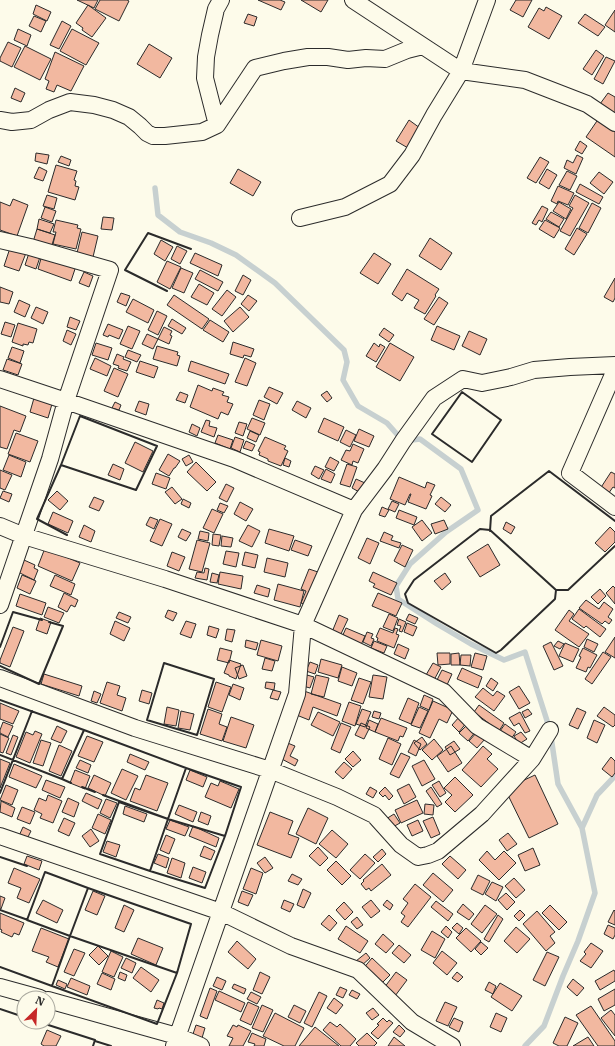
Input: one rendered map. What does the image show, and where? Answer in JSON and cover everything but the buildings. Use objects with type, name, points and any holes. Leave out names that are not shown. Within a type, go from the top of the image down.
[{"type":"street","points":[[217,125],[205,78],[206,58],[210,34],[216,9],[221,0]]},
{"type":"street","points":[[353,0],[461,71],[525,80],[587,104],[615,123]]},
{"type":"street","points":[[300,218],[345,207],[390,184],[412,155],[461,71],[487,0]]},
{"type":"street","points":[[0,120],[12,122],[31,120],[49,110],[70,102],[94,105],[113,110],[129,117],[147,133],[153,136],[202,132],[217,125],[255,68],[308,57],[328,57],[348,60],[386,58],[406,50],[423,46]]},
{"type":"street","points":[[0,240],[110,270],[66,401],[50,459],[0,605]]},
{"type":"street","points":[[176,1041],[297,694],[303,625],[354,510],[385,469],[434,398],[463,379],[482,383],[511,377],[534,370],[615,365]]},
{"type":"street","points":[[615,370],[570,473],[615,507]]},
{"type":"street","points":[[0,380],[66,401],[234,459],[354,510]]},
{"type":"street","points":[[0,526],[24,536],[165,579],[303,625],[444,692],[477,726],[532,758]]},
{"type":"street","points":[[0,678],[135,728],[270,770],[337,797],[374,816],[401,844],[418,857],[438,851],[482,814],[532,758],[550,730]]},
{"type":"street","points":[[0,836],[221,912],[291,946],[358,970],[412,1022],[452,1046]]},
{"type":"street","points":[[0,987],[16,991]]},
{"type":"street","points":[[56,1003],[176,1041],[201,1046]]},
{"type":"waterway","points":[[155,188],[158,215],[180,232],[211,243],[236,255],[275,283],[344,350],[347,362],[343,380],[358,406],[387,423],[403,441],[420,439],[461,469],[478,510],[446,532],[410,564],[396,586],[398,599],[471,644],[504,660],[525,652],[550,730],[558,784],[582,828],[595,893],[578,941],[544,1026],[525,1046]]},
{"type":"waterway","points":[[582,828],[597,795],[615,776]]},
{"type":"wall","points":[[167,291],[125,270],[148,233],[191,249]]},
{"type":"wall","points":[[462,392],[501,420],[472,462],[432,434],[462,392]]},
{"type":"wall","points":[[80,416],[157,446],[136,490],[61,465],[80,416]]},
{"type":"wall","points":[[61,465],[37,519],[67,535]]},
{"type":"wall","points":[[490,531],[491,516],[549,471],[615,521]]},
{"type":"wall","points":[[480,529],[490,530],[556,590],[555,599],[496,653],[408,603],[405,594],[414,580],[480,529]]},
{"type":"wall","points":[[556,590],[568,590],[615,546]]},
{"type":"wall","points":[[0,647],[13,612],[42,620]]},
{"type":"wall","points":[[0,666],[39,684],[63,626],[49,622]]},
{"type":"wall","points":[[164,663],[214,679],[197,735],[147,720],[164,663]]},
{"type":"wall","points":[[0,700],[84,730]]},
{"type":"wall","points":[[0,793],[32,711]]},
{"type":"wall","points":[[71,783],[62,779],[84,730],[186,768],[168,819],[119,802]]},
{"type":"wall","points":[[0,755],[62,779]]},
{"type":"wall","points":[[186,768],[241,787],[225,836],[168,819],[186,768]]},
{"type":"wall","points":[[82,787],[95,792]]},
{"type":"wall","points":[[103,795],[168,819],[150,871],[100,854],[119,802]]},
{"type":"wall","points":[[168,819],[225,836],[205,888],[150,871],[168,819]]},
{"type":"wall","points":[[0,857],[27,866]]},
{"type":"wall","points":[[45,872],[88,888],[70,936],[27,920],[45,872]]},
{"type":"wall","points":[[88,888],[191,924],[177,973],[70,936],[88,888]]},
{"type":"wall","points":[[0,910],[28,920]]},
{"type":"wall","points":[[70,936],[177,973],[157,1024],[52,986],[70,936]]},
{"type":"wall","points":[[0,967],[52,986]]},
{"type":"wall","points":[[0,1009],[16,1014]]},
{"type":"wall","points":[[56,1027],[95,1040],[93,1046]]},
{"type":"wall","points":[[95,1041],[111,1046]]}]
